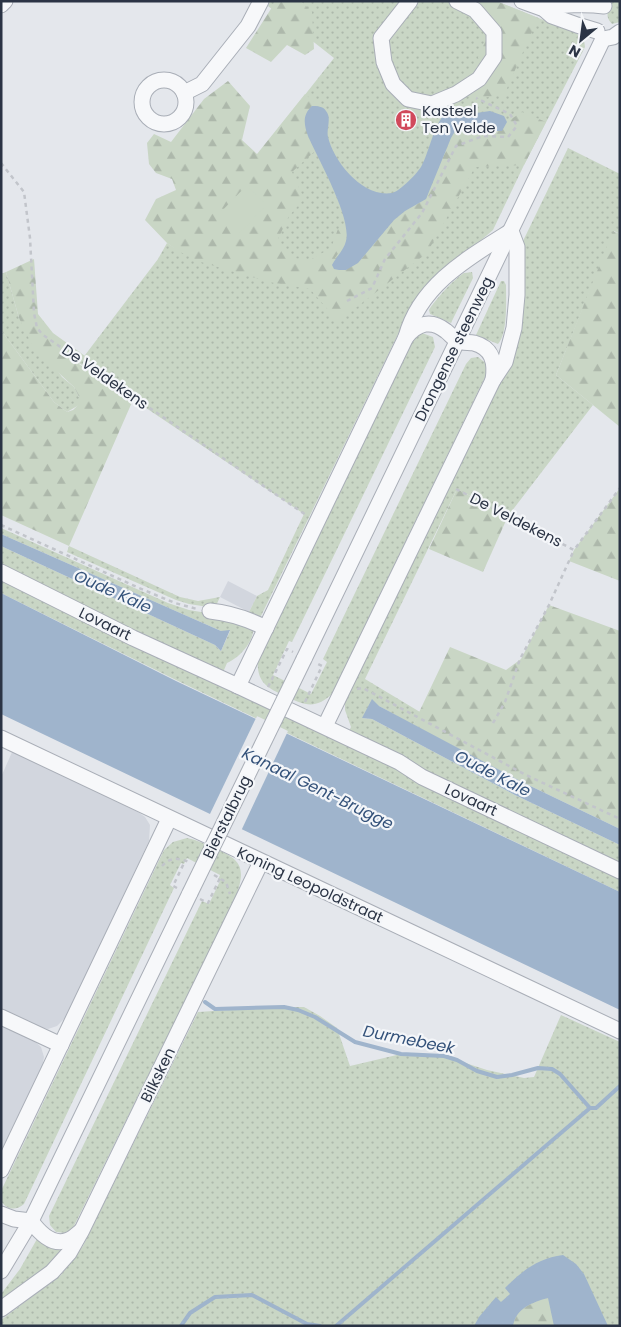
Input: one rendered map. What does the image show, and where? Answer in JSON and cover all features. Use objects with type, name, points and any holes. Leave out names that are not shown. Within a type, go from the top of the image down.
[{"type":"street","points":[[1,5],[4,1]]},
{"type":"street","points":[[184,93],[202,84],[248,26],[262,1]]},
{"type":"street","points":[[410,1],[381,38],[384,62],[393,84],[408,99],[432,104],[479,79],[494,57],[494,32],[475,10],[457,1]]},
{"type":"street","points":[[522,1],[544,9],[552,16],[600,35],[613,37],[620,32]]},
{"type":"street","points":[[544,9],[553,6],[605,4]]},
{"type":"street","name":"Drongense steenweg","points":[[304,659],[511,231],[600,35],[598,18],[605,4]]},
{"type":"street","points":[[238,686],[318,522],[421,302],[438,283],[465,259],[511,231],[517,247],[517,296],[514,328],[505,362],[493,380],[324,726]]},
{"type":"street","points":[[406,337],[412,329],[421,324],[430,323],[446,331],[458,341],[482,346],[494,360],[493,380]]},
{"type":"street","name":"Lovaart","points":[[1,572],[133,638],[399,762],[422,777],[620,871]]},
{"type":"street","points":[[210,611],[229,613],[246,618],[266,628]]},
{"type":"street","name":"Bierstalbrug","points":[[31,1221],[304,659]]},
{"type":"street","name":"Koning Leopoldstraat","points":[[1,738],[620,1031]]},
{"type":"street","points":[[1,1170],[169,819]]},
{"type":"street","name":"Bilksken","points":[[1,1309],[52,1272],[69,1253],[82,1230],[261,862]]},
{"type":"street","points":[[1,1017],[61,1045]]},
{"type":"street","points":[[1,1214],[14,1219],[31,1221],[40,1232],[49,1239],[58,1242],[68,1240],[82,1230]]},
{"type":"street","points":[[1,1271],[31,1221]]},
{"type":"path","points":[[347,301],[372,288],[385,259],[422,213],[456,146],[483,136],[508,137],[517,126],[510,114],[461,90]]},
{"type":"path","name":"De Veldekens","points":[[1,163],[24,192],[30,238],[34,313],[37,328],[43,335],[296,509],[318,522]]},
{"type":"path","name":"De Veldekens","points":[[443,482],[574,550],[620,488]]},
{"type":"path","points":[[1,525],[175,602],[191,608],[210,611]]},
{"type":"path","points":[[493,723],[505,702],[520,660],[549,605],[574,550]]},
{"type":"path","points":[[274,675],[287,649]]},
{"type":"path","points":[[310,692],[322,666]]},
{"type":"path","points":[[342,690],[363,688],[526,774],[620,819]]},
{"type":"path","points":[[147,864],[160,870],[167,861],[173,859],[194,865]]},
{"type":"path","points":[[173,886],[185,861]]},
{"type":"path","points":[[211,874],[226,882],[229,888],[229,901],[239,906]]},
{"type":"path","points":[[208,903],[220,878]]},
{"type":"shaded area","points":[[228,581],[257,596],[249,612],[220,597]]},
{"type":"shaded area","points":[[13,750],[138,812],[145,817],[150,825],[149,841],[66,1017],[57,1026],[48,1029],[38,1027],[1,1010],[1,777]]},
{"type":"shaded area","points":[[1,1024],[33,1040],[41,1047],[44,1057],[42,1068],[1,1151]]},
{"type":"green space","points":[[270,1],[496,1],[576,33],[584,40],[585,47],[493,230],[444,272],[403,324],[260,618],[247,616],[257,596],[268,590],[304,514],[79,363],[158,259],[167,243],[178,250],[225,196],[334,58],[268,6]]},
{"type":"green space","points":[[276,1],[301,1],[312,12],[314,49],[305,55],[287,45],[271,62],[246,48]]},
{"type":"green space","points":[[468,1],[496,1],[538,18],[504,95],[473,99],[462,79],[476,63],[488,32]]},
{"type":"green space","points":[[613,1],[620,1],[620,22],[612,24],[607,15]]},
{"type":"green space","points":[[228,81],[250,106],[242,140],[257,154],[305,94],[319,106],[312,106],[308,136],[315,151],[292,172],[304,199],[289,216],[277,241],[293,258],[310,260],[331,248],[338,229],[347,230],[346,242],[335,258],[358,263],[394,220],[426,199],[451,138],[461,124],[477,123],[489,128],[506,126],[507,122],[522,112],[546,122],[524,165],[475,167],[427,253],[336,323],[330,312],[310,289],[269,282],[201,262],[178,251],[167,243],[145,220],[156,199],[176,190],[172,179],[156,173],[149,164],[147,143],[154,134],[171,142],[204,99]]},
{"type":"green space","points":[[568,148],[620,174],[620,234],[614,231],[556,375],[593,405],[508,516],[457,489],[365,679],[420,712],[413,725],[379,706],[362,718],[372,719],[515,795],[620,845],[620,892],[176,680],[1,593],[1,546],[215,645],[221,651],[230,631],[221,631],[1,534],[1,528],[168,603],[189,610],[213,614],[230,623],[240,619],[253,627],[251,638],[241,653],[227,663],[218,684],[343,744],[351,727],[345,710],[345,702],[508,365],[519,321],[523,241]]},
{"type":"green space","points":[[247,185],[266,205],[237,236],[217,216]]},
{"type":"green space","points":[[613,231],[620,234],[620,427],[556,375]]},
{"type":"green space","points":[[34,259],[38,314],[53,333],[85,356],[79,364],[133,400],[69,546],[1,515],[1,330],[54,402],[67,412],[73,410],[79,404],[79,397],[74,387],[35,351],[19,318],[6,272]]},
{"type":"green space","points":[[6,272],[19,318],[62,377],[74,387],[79,397],[79,405],[67,412],[54,402],[1,330],[1,274]]},
{"type":"green space","points":[[472,272],[473,278],[451,323],[430,314],[429,310],[450,285],[464,273]]},
{"type":"green space","points":[[501,281],[504,281],[506,285],[506,316],[503,333],[498,344],[476,335]]},
{"type":"green space","points":[[422,333],[433,337],[435,347],[292,642],[289,641],[273,675],[311,694],[327,662],[323,659],[466,364],[471,358],[478,357],[487,364],[488,371],[332,694],[315,704],[304,704],[268,687],[261,679],[258,659],[413,339]]},
{"type":"green space","points":[[620,488],[620,581],[569,561],[574,550]]},
{"type":"green space","points":[[457,489],[508,516],[483,572],[429,549]]},
{"type":"green space","points":[[69,546],[180,597],[198,601],[220,597],[215,608],[176,600],[67,552]]},
{"type":"green space","points":[[549,605],[620,631],[620,829],[522,782],[413,725],[450,647],[506,670],[521,659]]},
{"type":"green space","points":[[187,838],[223,852],[236,861],[241,871],[241,878],[236,897],[73,1228],[66,1233],[56,1232],[50,1225],[49,1216],[202,901],[209,904],[220,881],[218,880],[220,875],[187,858],[184,864],[181,863],[170,885],[174,888],[24,1204],[15,1208],[9,1208],[1,1201],[1,1191],[164,850],[173,842]]},
{"type":"green space","points":[[304,1007],[337,1028],[350,1066],[401,1054],[444,1056],[487,1070],[524,1078],[534,1077],[561,1015],[620,1042],[620,1326],[1,1326],[1,1320],[61,1275],[83,1246],[198,1012]]},
{"type":"green space","points":[[37,1239],[60,1250],[58,1256],[45,1270],[27,1284],[5,1300],[1,1299],[1,1294],[20,1269]]},
{"type":"green space","points":[[548,1298],[554,1326],[513,1326],[521,1310]]},
{"type":"water","points":[[312,106],[322,107],[328,114],[328,137],[336,157],[343,167],[361,184],[381,193],[395,192],[404,186],[417,172],[422,165],[439,122],[444,114],[451,109],[465,108],[476,113],[490,111],[504,116],[507,122],[502,131],[496,131],[477,123],[465,123],[458,126],[451,138],[426,199],[394,220],[358,263],[346,270],[339,270],[334,269],[332,265],[346,241],[344,218],[333,188],[308,136],[305,117]]},
{"type":"water","name":"Oude Kale","points":[[1,534],[221,631],[230,630],[221,651],[215,645],[1,546]]},
{"type":"water","name":"Kanaal Gent-Brugge","points":[[1,593],[176,681],[620,892],[620,1010],[1,714]]},
{"type":"water","name":"Oude Kale","points":[[372,699],[379,706],[522,782],[620,829],[620,845],[515,795],[372,719],[362,718]]},
{"type":"water","points":[[563,1255],[576,1264],[584,1274],[608,1326],[554,1326],[548,1298],[521,1310],[513,1326],[474,1326],[496,1297],[501,1302],[510,1294],[505,1288],[524,1271],[538,1262]]},
{"type":"pier","points":[[257,716],[288,731],[241,831],[209,816]]},
{"type":"waterway","name":"Durmebeek","points":[[205,1002],[215,1009],[284,1007],[298,1010],[315,1017],[355,1042],[401,1054],[444,1056],[457,1060],[477,1071],[497,1077],[538,1068],[552,1069],[560,1074],[590,1108],[596,1108],[620,1086]]},
{"type":"waterway","points":[[336,1326],[590,1108]]},
{"type":"waterway","points":[[181,1326],[190,1313],[215,1297],[252,1295],[307,1324],[320,1326]]},
{"type":"place","name":"Kasteel Ten Velde","points":[[406,120]]}]
